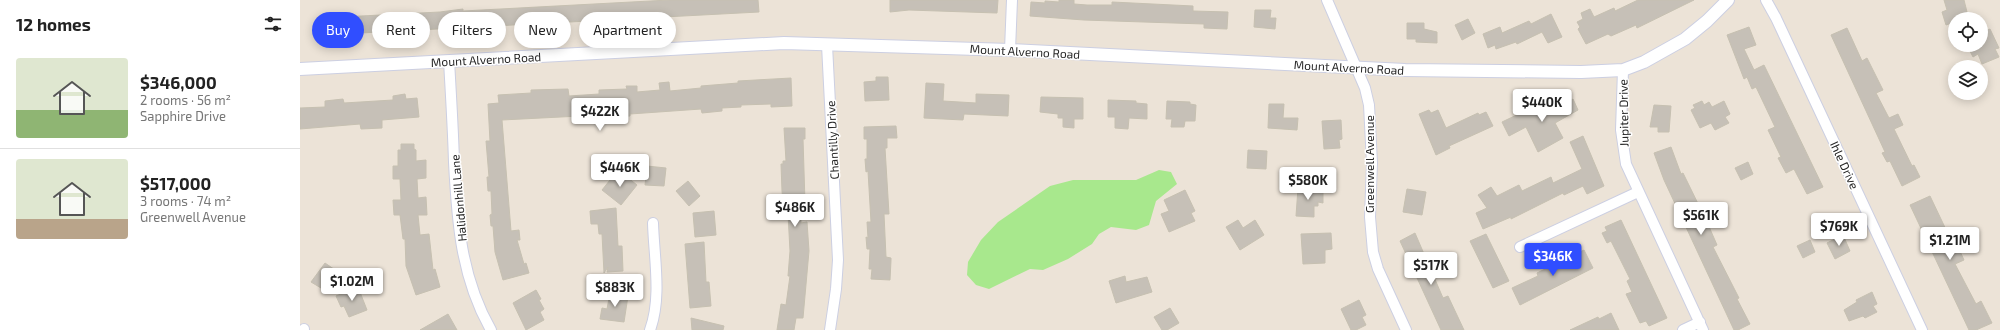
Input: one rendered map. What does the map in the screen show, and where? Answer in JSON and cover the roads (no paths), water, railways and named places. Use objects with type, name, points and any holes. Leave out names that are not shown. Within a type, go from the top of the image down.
[{"type":"street","points":[[1010,50],[1012,0]]},
{"type":"street","name":"Greenwell Avenue","points":[[1327,0],[1358,67],[1365,88],[1369,105],[1372,162],[1370,235],[1378,269],[1406,330]]},
{"type":"street","name":"Mount Alverno Road","points":[[300,69],[784,43],[1010,50],[1358,67],[1512,71],[1623,70],[1651,58],[1685,39],[1708,20],[1728,0]]},
{"type":"street","name":"Ihle Drive","points":[[1766,0],[1776,18],[1922,330]]},
{"type":"street","name":"Chantilly Drive","points":[[827,45],[838,260],[836,289],[830,330]]},
{"type":"street","name":"Halidonhill Lane","points":[[449,61],[460,241],[474,294],[491,330]]},
{"type":"street","name":"Jupiter Drive","points":[[1623,70],[1621,130],[1622,147],[1626,164],[1701,326]]},
{"type":"street","points":[[1520,248],[1638,192]]},
{"type":"street","points":[[650,330],[654,320],[656,302],[653,223]]},
{"type":"street","points":[[1683,330],[1701,326]]}]
